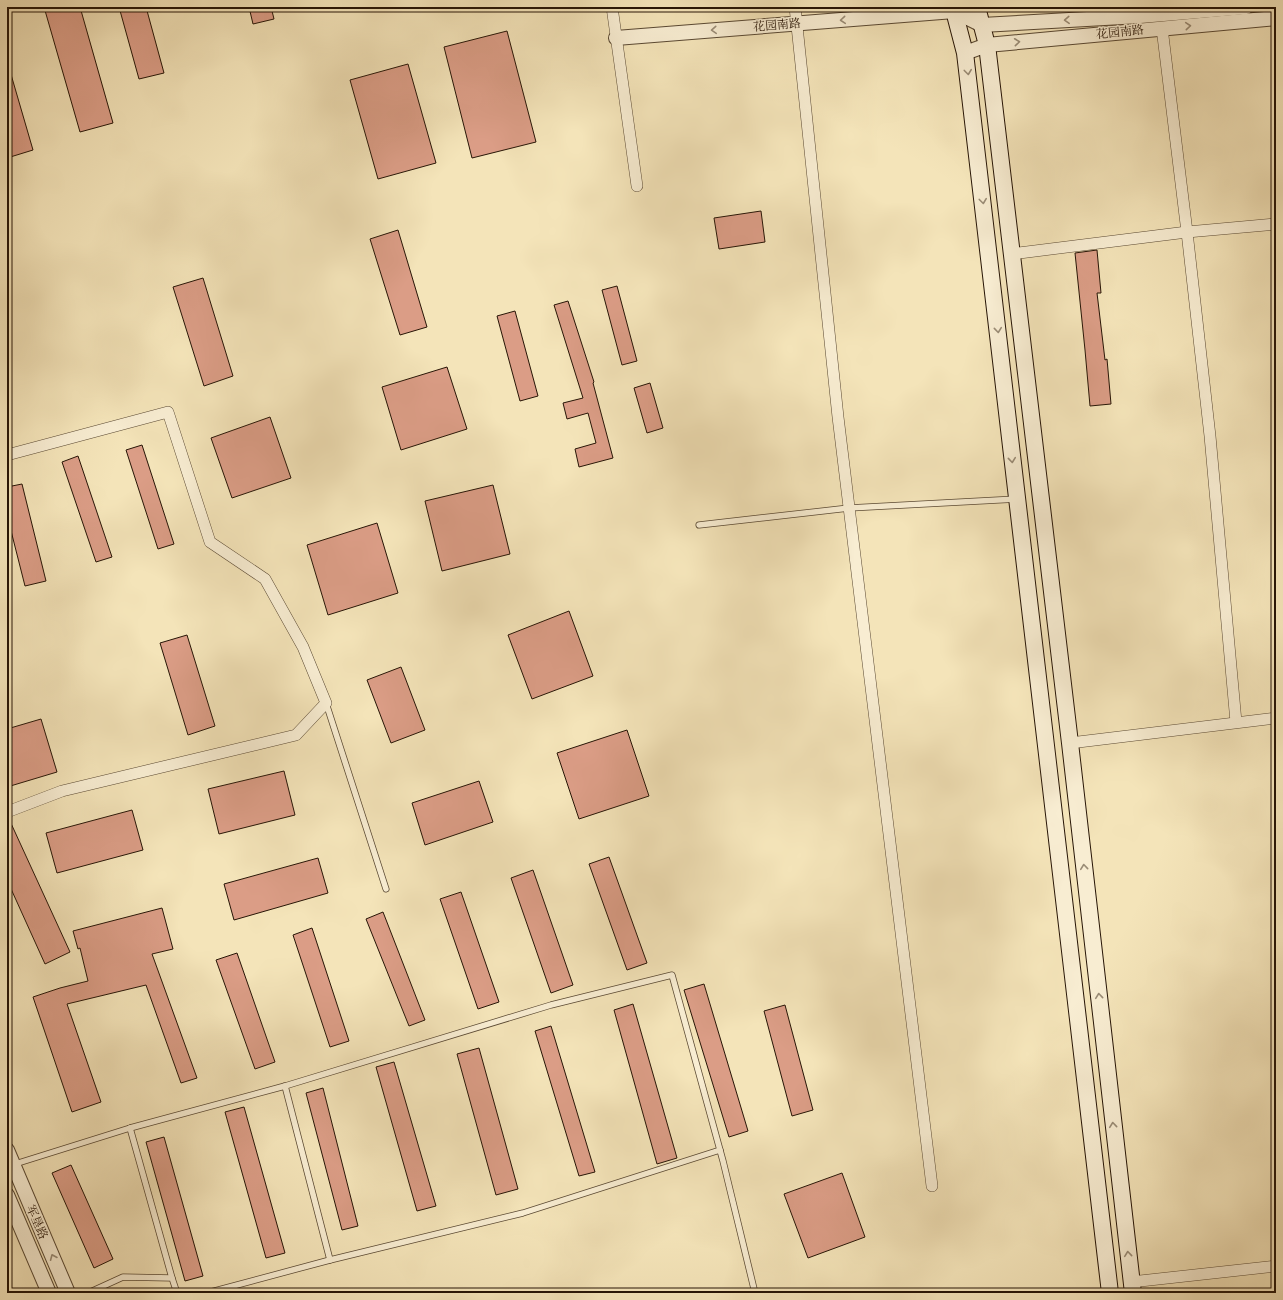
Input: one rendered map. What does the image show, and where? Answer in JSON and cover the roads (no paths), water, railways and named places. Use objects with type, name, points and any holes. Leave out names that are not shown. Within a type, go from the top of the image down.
[{"type":"main road","points":[[977,7],[987,45],[1070,743],[1132,1288]]},
{"type":"main road","points":[[954,9],[966,53],[1110,1293]]},
{"type":"street","points":[[612,7],[637,186]]},
{"type":"street","points":[[795,7],[838,417],[932,1186]]},
{"type":"street","name":"花园南路","points":[[616,38],[954,9],[982,25],[1141,11],[1246,7]]},
{"type":"street","name":"花园南路","points":[[966,53],[987,45],[1276,18]]},
{"type":"street","points":[[1162,28],[1210,436],[1236,722]]},
{"type":"street","points":[[1011,254],[1187,232],[1276,224]]},
{"type":"street","points":[[7,455],[168,412],[210,542],[265,579],[303,647],[326,703],[296,735],[62,791],[7,812]]},
{"type":"street","points":[[1070,743],[1276,718]]},
{"type":"street","name":"军垦路","points":[[7,1150],[10,1166],[68,1293]]},
{"type":"street","name":"军垦路","points":[[7,1195],[49,1293]]},
{"type":"street","points":[[1132,1288],[1276,1266]]},
{"type":"lane","points":[[699,526],[849,508],[1017,499]]},
{"type":"lane","points":[[326,703],[386,889]]},
{"type":"lane","points":[[10,1166],[130,1128],[285,1086],[551,1005],[672,975],[720,1150],[755,1293]]},
{"type":"lane","points":[[285,1086],[330,1260]]},
{"type":"lane","points":[[130,1128],[177,1293]]},
{"type":"lane","points":[[207,1293],[330,1260],[524,1213],[720,1150]]},
{"type":"lane","points":[[88,1293],[122,1277],[172,1278]]}]
